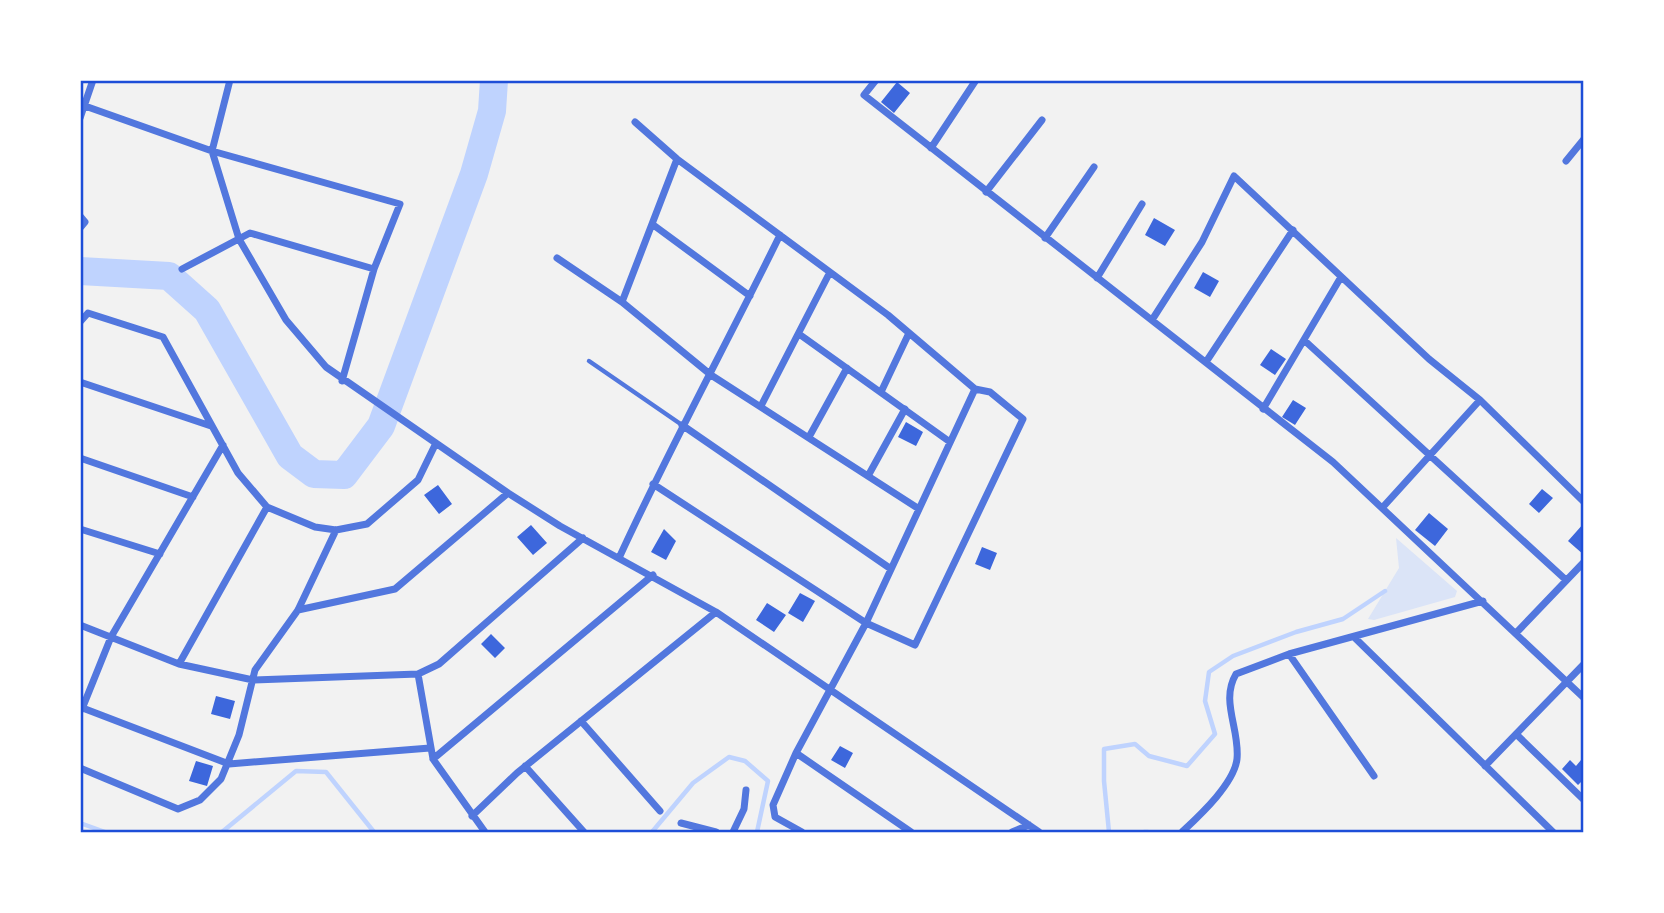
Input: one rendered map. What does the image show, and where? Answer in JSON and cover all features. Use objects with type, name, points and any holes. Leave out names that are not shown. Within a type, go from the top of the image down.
[{"type":"street","points":[[80,118],[93,80]]},
{"type":"street","points":[[230,80],[212,151],[239,239],[286,320],[326,367],[342,381],[410,424],[508,493],[716,612],[833,689],[1038,832]]},
{"type":"street","points":[[876,80],[864,94],[1333,462],[1517,632],[1584,698]]},
{"type":"street","points":[[931,148],[976,80]]},
{"type":"street","points":[[85,106],[212,151],[400,204],[374,269],[342,381]]},
{"type":"street","points":[[986,192],[1042,120]]},
{"type":"street","points":[[635,122],[677,159],[909,333],[975,389],[990,391],[1023,419],[915,645],[866,623],[653,484]]},
{"type":"street","points":[[1566,161],[1584,139]]},
{"type":"street","points":[[622,302],[677,159]]},
{"type":"street","points":[[1045,238],[1094,167]]},
{"type":"street","points":[[1152,320],[1202,242],[1234,176],[1429,359],[1480,400],[1584,502]]},
{"type":"street","points":[[1097,278],[1142,204]]},
{"type":"street","points":[[80,216],[85,222],[80,228]]},
{"type":"street","points":[[652,224],[750,296]]},
{"type":"street","points":[[1206,362],[1293,230]]},
{"type":"street","points":[[182,270],[250,233],[374,269]]},
{"type":"street","points":[[619,558],[682,425],[711,375],[780,235]]},
{"type":"street","points":[[557,258],[622,302],[711,375],[919,509]]},
{"type":"street","points":[[761,407],[830,272]]},
{"type":"street","points":[[1264,409],[1340,277]]},
{"type":"street","points":[[80,322],[89,313],[163,337],[238,473],[267,507],[315,527],[336,530],[367,524],[418,480],[436,443]]},
{"type":"street","points":[[881,392],[909,333]]},
{"type":"street","points":[[799,334],[950,442]]},
{"type":"street","points":[[1305,341],[1566,580]]},
{"type":"street","points":[[809,437],[846,368]]},
{"type":"street","points":[[80,382],[211,426]]},
{"type":"street","points":[[802,832],[775,817],[773,805],[796,753],[833,689],[866,623],[975,389]]},
{"type":"street","points":[[1382,508],[1480,400]]},
{"type":"street","points":[[868,476],[905,409]]},
{"type":"street","points":[[682,425],[891,569]]},
{"type":"street","points":[[223,445],[111,638],[81,709],[229,764],[430,748]]},
{"type":"street","points":[[80,470],[82,458],[193,497]]},
{"type":"street","points":[[298,610],[395,589],[508,493]]},
{"type":"street","points":[[179,664],[267,507]]},
{"type":"street","points":[[80,529],[160,554]]},
{"type":"street","points":[[80,768],[178,809],[200,800],[221,779],[229,764],[255,670],[298,610],[336,530]]},
{"type":"street","points":[[80,625],[179,664],[253,680],[418,674],[439,664],[583,538]]},
{"type":"street","points":[[1517,632],[1584,562]]},
{"type":"street","points":[[433,759],[653,575]]},
{"type":"street","points":[[1182,832],[1217,797],[1237,760],[1228,687],[1236,674],[1289,654],[1483,601]]},
{"type":"street","points":[[472,816],[525,766],[716,612]]},
{"type":"street","points":[[1355,638],[1553,832]]},
{"type":"street","points":[[1289,654],[1374,776]]},
{"type":"street","points":[[1485,765],[1584,664]]},
{"type":"street","points":[[418,674],[433,759],[485,832]]},
{"type":"street","points":[[581,721],[660,811]]},
{"type":"street","points":[[1516,734],[1584,800]]},
{"type":"street","points":[[796,753],[912,832]]},
{"type":"street","points":[[525,766],[584,832]]},
{"type":"street","points":[[733,832],[744,809],[746,790]]},
{"type":"street","points":[[681,823],[716,832]]},
{"type":"street","points":[[1012,832],[1029,825]]},
{"type":"lane","points":[[589,361],[682,425]]},
{"type":"shaded area","points":[[1396,538],[1457,591],[1455,597],[1374,620],[1368,619],[1399,568]]},
{"type":"building","points":[[897,82],[910,93],[894,113],[881,102]]},
{"type":"building","points":[[1154,218],[1175,230],[1165,246],[1145,235]]},
{"type":"building","points":[[1203,272],[1219,281],[1210,297],[1194,288]]},
{"type":"building","points":[[1271,349],[1286,359],[1275,375],[1260,365]]},
{"type":"building","points":[[1293,400],[1306,408],[1295,425],[1282,417]]},
{"type":"building","points":[[906,422],[923,432],[916,446],[898,437]]},
{"type":"building","points":[[438,485],[452,504],[439,514],[424,495]]},
{"type":"building","points":[[1542,489],[1553,498],[1539,513],[1529,504]]},
{"type":"building","points":[[1429,513],[1448,529],[1435,546],[1415,530]]},
{"type":"building","points":[[1584,523],[1584,555],[1568,541]]},
{"type":"building","points":[[531,525],[547,543],[533,555],[517,537]]},
{"type":"building","points":[[664,529],[676,541],[666,560],[651,552]]},
{"type":"building","points":[[982,547],[997,553],[990,570],[975,564]]},
{"type":"building","points":[[800,593],[815,601],[803,622],[788,613]]},
{"type":"building","points":[[767,603],[786,615],[774,632],[756,620]]},
{"type":"building","points":[[491,634],[505,648],[495,658],[481,644]]},
{"type":"building","points":[[216,696],[235,701],[230,719],[211,714]]},
{"type":"building","points":[[840,746],[853,753],[845,768],[831,760]]},
{"type":"building","points":[[1570,760],[1576,766],[1581,760],[1584,762],[1584,779],[1578,785],[1562,769]]},
{"type":"building","points":[[196,761],[213,766],[207,786],[189,781]]},
{"type":"waterway","points":[[80,271],[169,276],[207,310],[290,456],[314,474],[344,475],[381,426],[474,174],[492,111],[494,80]]},
{"type":"waterway","points":[[1109,832],[1104,749],[1135,744],[1149,756],[1187,766],[1215,734],[1205,701],[1209,672],[1233,656],[1296,632],[1343,619],[1385,591]]},
{"type":"waterway","points":[[652,832],[693,783],[729,757],[745,761],[768,781],[757,832]]},
{"type":"waterway","points":[[222,832],[296,771],[326,772],[374,832]]},
{"type":"waterway","points":[[80,823],[105,832]]}]
